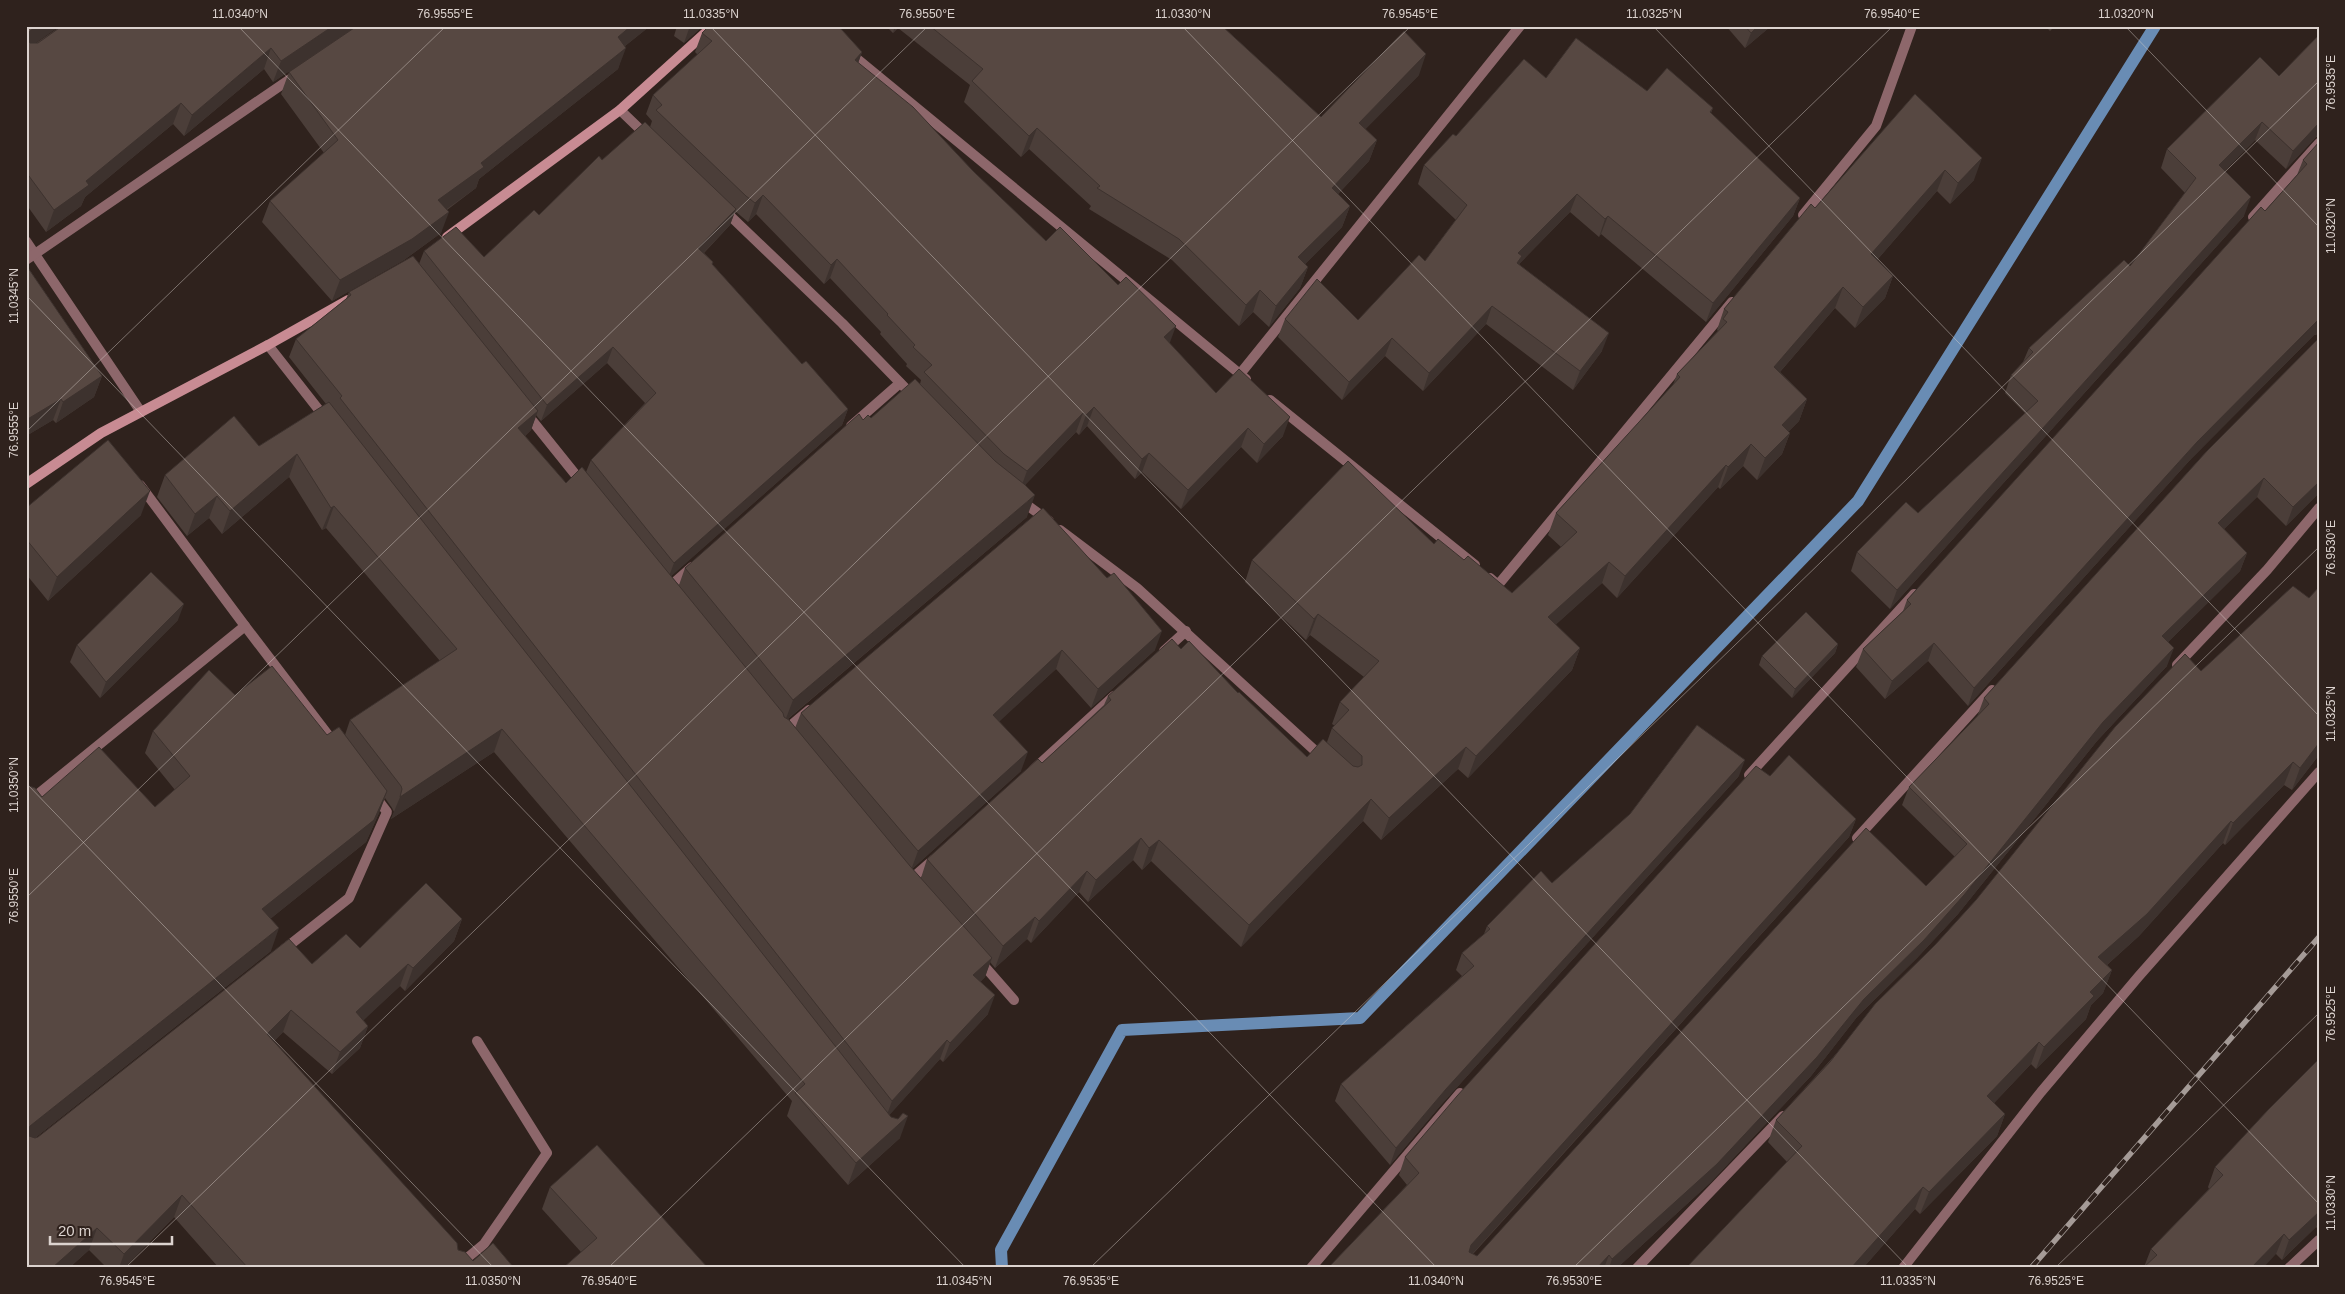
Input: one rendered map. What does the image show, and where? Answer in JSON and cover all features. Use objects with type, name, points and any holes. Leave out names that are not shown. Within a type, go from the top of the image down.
[{"type":"street","points":[[440,243],[620,110],[713,26]]},
{"type":"street","points":[[1240,374],[1520,26]]},
{"type":"street","points":[[1794,225],[1876,126],[1912,26]]},
{"type":"street","points":[[840,45],[1498,585],[1738,294]]},
{"type":"street","points":[[30,257],[303,71]]},
{"type":"street","points":[[620,110],[656,145]]},
{"type":"street","points":[[2246,225],[2319,143]]},
{"type":"street","points":[[713,200],[842,323],[920,403]]},
{"type":"street","points":[[26,241],[30,257],[141,412]]},
{"type":"street","points":[[26,484],[141,412],[268,345],[359,294]]},
{"type":"street","points":[[268,345],[336,431]]},
{"type":"street","points":[[842,434],[900,383]]},
{"type":"street","points":[[519,404],[587,489]]},
{"type":"street","points":[[135,479],[340,750]]},
{"type":"street","points":[[1013,494],[1036,518],[1137,588],[1335,769]]},
{"type":"street","points":[[2168,674],[2266,570],[2319,508]]},
{"type":"street","points":[[667,589],[703,557]]},
{"type":"street","points":[[1744,781],[1922,585]]},
{"type":"street","points":[[26,804],[245,626]]},
{"type":"street","points":[[1157,658],[1186,631]]},
{"type":"street","points":[[1848,848],[2002,679]]},
{"type":"street","points":[[1026,776],[1120,690]]},
{"type":"street","points":[[783,732],[821,700]]},
{"type":"street","points":[[1902,1268],[2041,1092],[2139,976],[2319,772]]},
{"type":"street","points":[[272,959],[349,898],[387,812],[370,789]]},
{"type":"street","points":[[910,881],[938,855]]},
{"type":"street","points":[[975,955],[1014,1000]]},
{"type":"street","points":[[454,1268],[484,1244],[547,1153],[477,1041]]},
{"type":"street","points":[[1311,1268],[1465,1088]]},
{"type":"street","points":[[1638,1268],[1792,1106]]},
{"type":"street","points":[[2289,1268],[2317,1247]]},
{"type":"building","points":[[26,26],[37,26],[30,31],[27,37],[30,43],[38,43],[62,26],[333,26],[281,61],[271,48],[192,115],[181,103],[86,181],[89,185],[54,210],[26,172]]},
{"type":"building","points":[[357,26],[631,26],[618,37],[626,48],[481,163],[484,167],[438,200],[449,212],[412,239],[340,280],[270,201],[338,140],[289,72]]},
{"type":"building","points":[[709,26],[837,26],[862,52],[855,60],[913,107],[973,171],[1046,241],[1060,227],[1118,285],[1126,277],[1176,326],[1164,337],[1216,393],[1239,369],[1290,417],[1264,444],[1248,428],[1188,490],[1149,453],[1142,459],[1094,407],[1086,415],[1083,413],[1027,471],[1004,454],[924,372],[932,365],[913,347],[915,345],[837,259],[831,265],[763,195],[755,203],[746,196],[656,110],[662,105],[653,95],[712,41],[702,33]]},
{"type":"building","points":[[930,26],[1222,26],[1321,117],[1404,31],[1426,54],[1359,123],[1377,140],[1332,188],[1350,206],[1298,257],[1308,267],[1276,306],[1260,290],[1246,305],[1179,239],[1097,188],[1100,186],[1037,128],[1029,136],[972,81],[983,69]]},
{"type":"building","points":[[1745,26],[1758,26],[1751,33]]},
{"type":"building","points":[[2319,35],[2319,123],[2293,151],[2262,122],[2219,165],[2251,197],[1897,590],[1857,552],[1906,502],[1918,513],[2038,401],[2011,375],[2033,352],[2029,348],[2124,260],[2130,266],[2196,178],[2167,149],[2260,57],[2279,76]]},
{"type":"building","points":[[1576,38],[1647,91],[1667,68],[1713,108],[1710,112],[1800,198],[1713,303],[1608,216],[1605,219],[1577,194],[1518,253],[1522,256],[1517,263],[1609,333],[1580,371],[1492,306],[1429,373],[1392,338],[1349,382],[1285,319],[1317,279],[1358,320],[1419,255],[1425,261],[1467,205],[1424,165],[1453,134],[1456,136],[1524,59],[1546,78]]},
{"type":"building","points":[[1915,94],[1982,158],[1958,183],[1945,170],[1871,254],[1893,276],[1863,307],[1843,287],[1774,367],[1807,399],[1782,425],[1790,433],[1765,458],[1751,444],[1728,467],[1726,465],[1625,576],[1609,562],[1548,617],[1580,648],[1476,756],[1466,747],[1389,818],[1371,799],[1249,925],[1159,840],[1149,848],[1141,838],[1096,880],[1087,871],[1039,921],[1035,917],[1003,946],[927,859],[1038,759],[1042,763],[1111,700],[1108,696],[1172,639],[1181,649],[1189,641],[1238,693],[1307,757],[1323,739],[1353,766],[1358,767],[1362,765],[1362,756],[1332,728],[1349,710],[1340,702],[1379,661],[1318,614],[1314,619],[1252,560],[1348,461],[1434,544],[1438,539],[1464,560],[1468,556],[1512,593],[1577,532],[1556,513],[1680,377],[1677,374],[1727,322],[1723,319],[1728,312],[1724,309],[1811,204],[1815,208]]},
{"type":"building","points":[[645,122],[736,209],[698,248],[713,262],[712,264],[802,364],[806,361],[848,409],[674,563],[591,460],[656,393],[613,347],[547,405],[424,251],[456,227],[484,257],[534,210],[539,215],[599,156],[602,160]]},
{"type":"building","points":[[2319,142],[2319,319],[2197,442],[1974,688],[1934,643],[1892,681],[1863,649],[1911,604],[1907,600],[2261,207],[2265,211],[2307,164],[2303,160]]},
{"type":"building","points":[[413,256],[538,411],[518,428],[566,483],[582,467],[783,713],[784,717],[789,720],[910,866],[992,958],[973,975],[995,995],[950,1043],[947,1040],[892,1101],[340,398],[342,396],[296,339],[351,295],[349,292]]},
{"type":"building","points":[[26,265],[102,376],[63,402],[61,399],[26,420]]},
{"type":"building","points":[[2319,338],[2319,482],[2293,507],[2264,478],[2218,523],[2247,553],[2162,636],[2174,648],[2103,722],[1964,895],[1924,940],[1864,999],[1817,1057],[1717,1164],[1612,1259],[1609,1255],[1597,1268],[1328,1268],[1419,1173],[1405,1157],[1457,1096],[1756,766],[1770,776],[1789,755],[1856,819],[1471,1245],[1469,1252],[1477,1256],[1866,828],[1926,886],[1967,844],[1909,787],[1989,704],[1984,698],[2207,451]]},
{"type":"building","points":[[915,379],[995,461],[1035,495],[793,700],[685,568],[859,414],[863,420],[868,415],[871,418]]},
{"type":"building","points":[[329,402],[891,1117],[898,1119],[903,1113],[908,1116],[856,1163],[795,1093],[805,1084],[502,729],[400,797],[401,786],[350,720],[457,649],[334,506],[331,508],[297,454],[230,511],[217,496],[195,514],[165,475],[234,416],[259,446]]},
{"type":"building","points":[[108,440],[150,491],[57,577],[26,539],[26,508]]},
{"type":"building","points":[[1043,508],[1107,578],[1114,573],[1162,631],[1098,689],[1062,650],[993,715],[1028,752],[918,851],[801,713]]},
{"type":"building","points":[[151,572],[184,604],[106,682],[77,645]]},
{"type":"building","points":[[2293,586],[2309,598],[2319,587],[2319,743],[2300,768],[2293,762],[2233,823],[2231,821],[2147,914],[2098,957],[2112,970],[2090,992],[2094,996],[2044,1047],[2039,1042],[1987,1096],[2005,1114],[1929,1192],[1923,1187],[1851,1268],[1686,1268],[1802,1146],[1776,1120],[1830,1062],[1875,1004],[1935,945],[1976,900],[2115,727],[2185,654],[2201,671]]},
{"type":"building","points":[[1806,612],[1838,644],[1795,689],[1762,656]]},
{"type":"building","points":[[272,666],[327,735],[339,727],[387,791],[374,820],[262,909],[279,928],[30,1126],[27,1132],[29,1136],[38,1137],[289,939],[312,964],[346,934],[360,948],[426,883],[462,919],[413,968],[408,964],[356,1012],[368,1026],[340,1052],[291,1010],[267,1034],[457,1243],[458,1250],[465,1252],[473,1261],[493,1243],[514,1268],[248,1268],[182,1195],[124,1254],[97,1228],[52,1268],[26,1268],[26,779],[29,786],[35,788],[42,797],[99,747],[155,807],[190,776],[153,731],[209,670],[235,695]]},
{"type":"building","points":[[1697,725],[1745,760],[1446,1089],[1396,1148],[1341,1084],[1474,966],[1462,953],[1490,929],[1487,926],[1541,871],[1552,883],[1630,814]]},
{"type":"building","points":[[2319,1059],[2319,1212],[2289,1240],[2284,1234],[2251,1268],[2143,1268],[2157,1255],[2151,1249],[2223,1175],[2215,1167]]},
{"type":"building","points":[[597,1145],[708,1268],[563,1268],[597,1238],[550,1187]]},
{"type":"waterway","points":[[1002,1268],[1001,1250],[1122,1030],[1360,1018],[1858,501],[2155,26]]},
{"type":"railway","points":[[2031,1268],[2319,937]]}]
